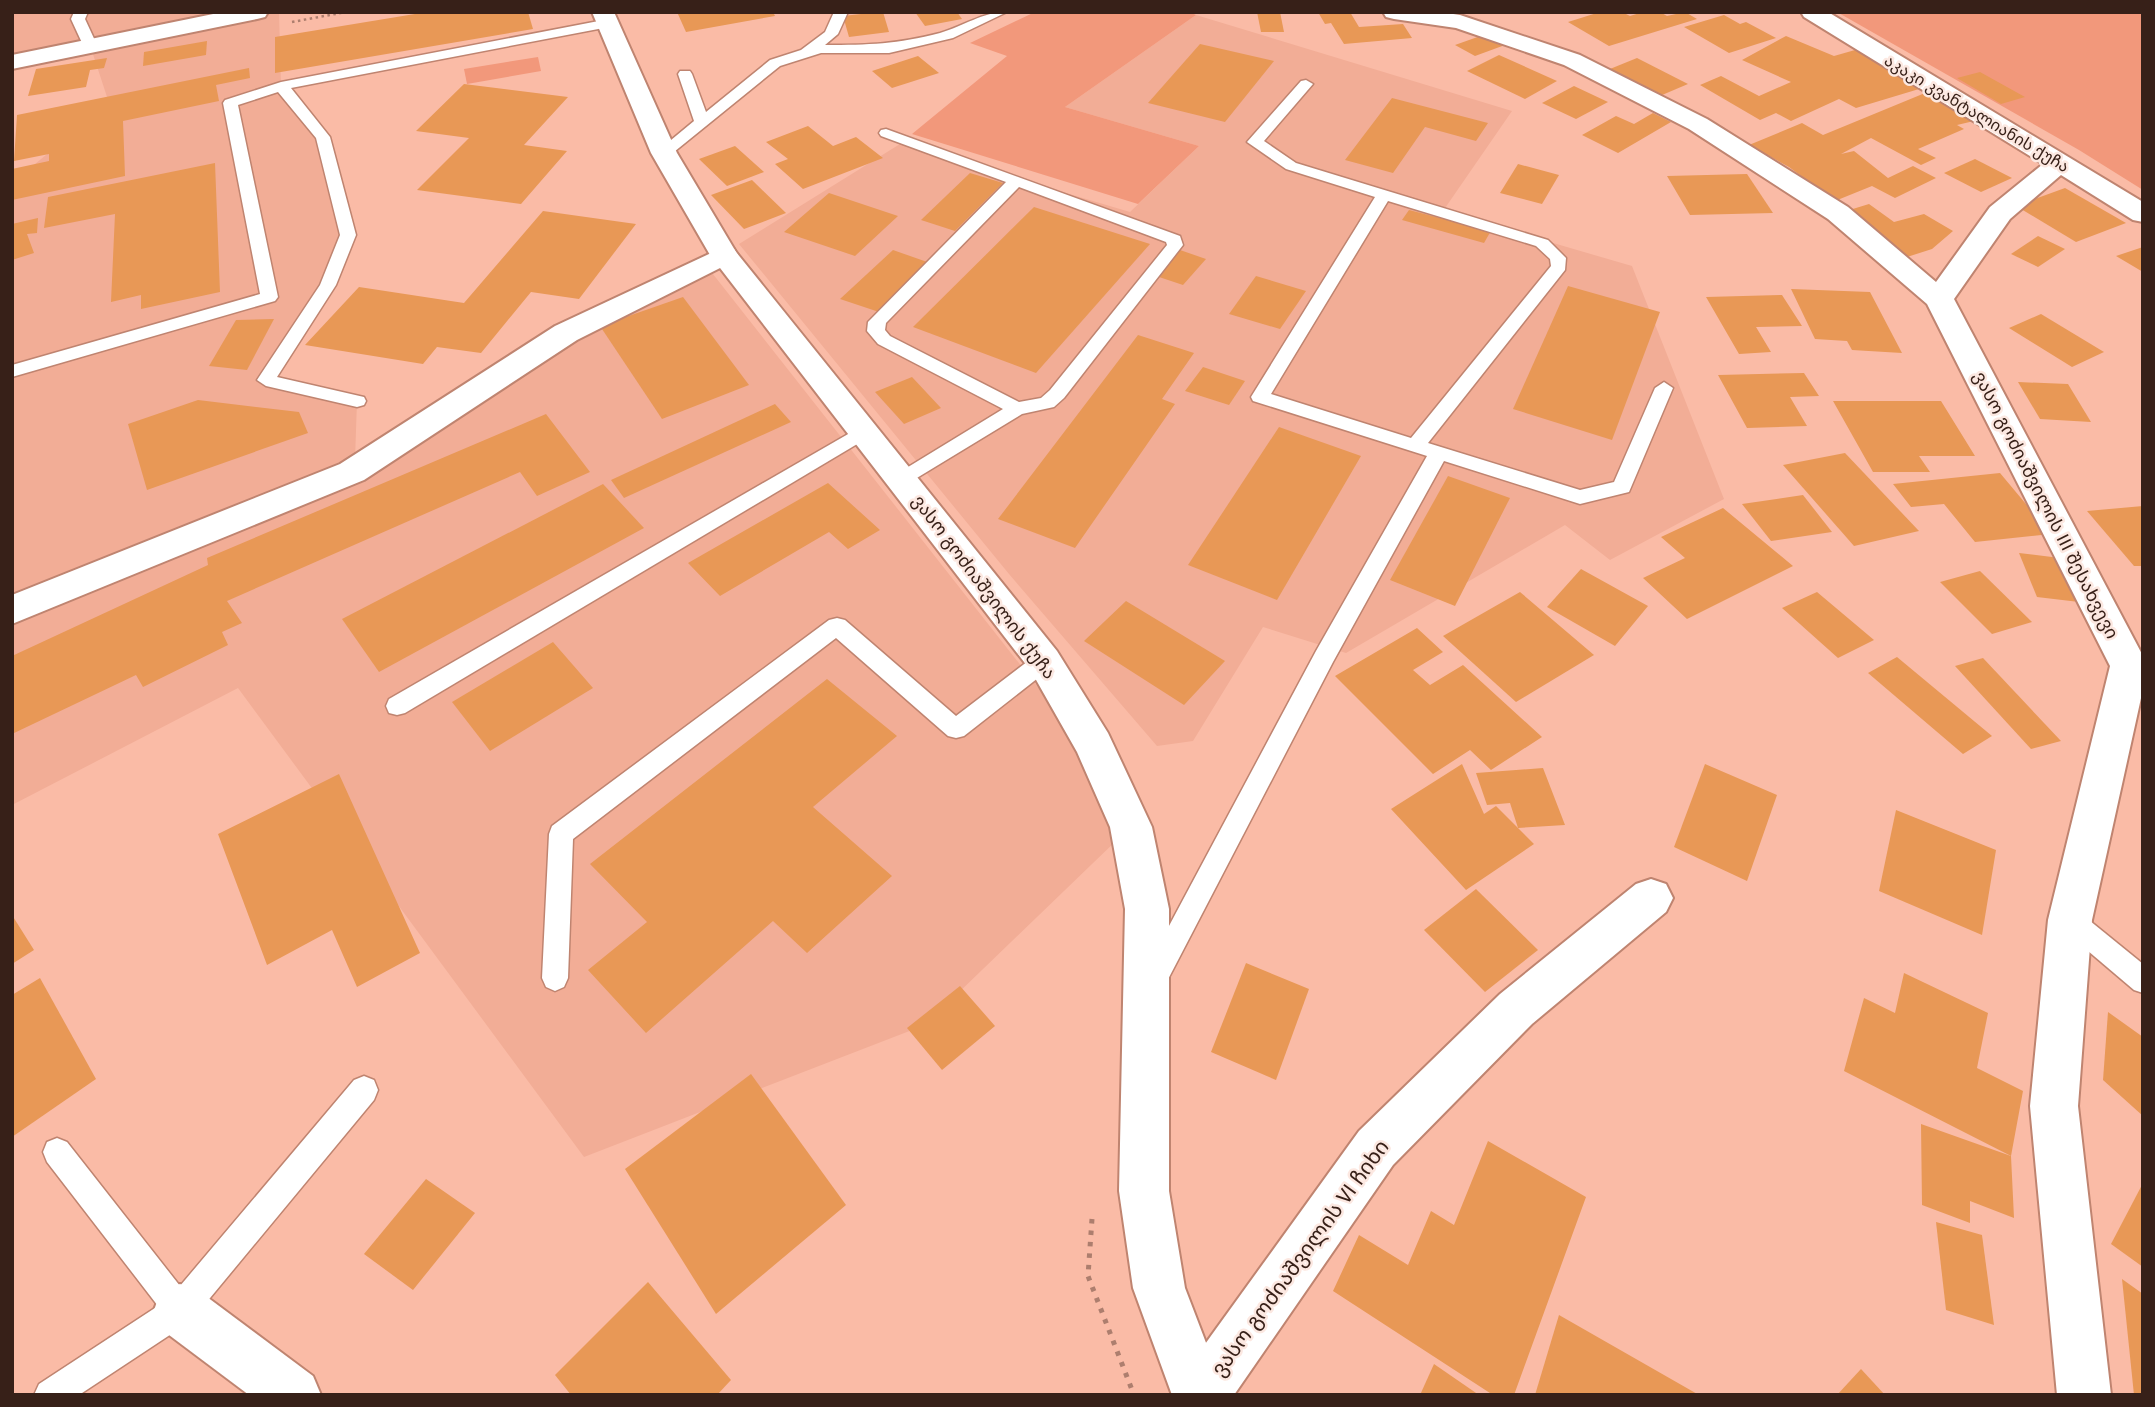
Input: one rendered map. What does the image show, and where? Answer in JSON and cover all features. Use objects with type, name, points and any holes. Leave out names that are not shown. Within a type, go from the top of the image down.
[{"type":"street","points":[[12,62],[257,12]]},
{"type":"street","points":[[1394,12],[1460,22],[1572,60],[1698,124],[1838,213],[1939,299],[2000,214],[2060,163]]},
{"type":"street","name":"აკაკი კვანტალიანის ქუჩა","points":[[1812,12],[2143,214]]},
{"type":"street","name":"ვასო გოძიაშვილის ქუჩა","points":[[606,18],[664,153],[724,254],[1044,661],[1094,745],[1131,827],[1147,909],[1144,1191],[1159,1288],[1200,1395]]},
{"type":"street","points":[[12,610],[352,472],[566,333],[724,254]]},
{"type":"street","name":"ვასო გოძიაშვილის III შესახვევი","points":[[1939,299],[2136,667],[2070,920],[2054,1106],[2084,1395]]},
{"type":"street","name":"ვასო გოძიაშვილის VI ჩიხი","points":[[1200,1395],[1376,1147],[1517,1009],[1651,898]]},
{"type":"street","points":[[180,1310],[294,1395]]},
{"type":"lane","points":[[81,12],[78,19],[90,45]]},
{"type":"lane","points":[[805,54],[831,34],[841,12]]},
{"type":"lane","points":[[664,153],[775,63],[820,49],[890,48],[947,35],[1001,12]]},
{"type":"lane","points":[[12,371],[269,297],[230,103],[281,86],[606,18]]},
{"type":"lane","points":[[685,74],[702,122]]},
{"type":"lane","points":[[1306,84],[1255,142],[1291,166],[1542,243],[1553,251],[1559,266],[1416,445]]},
{"type":"lane","points":[[281,86],[323,137],[348,235],[328,285],[266,380],[357,401]]},
{"type":"lane","points":[[886,133],[1168,235],[1174,239],[1175,245],[1058,394],[1047,402],[1017,409],[902,480]]},
{"type":"lane","points":[[1017,180],[877,322],[876,331],[884,340],[1017,409]]},
{"type":"lane","points":[[1384,194],[1260,397],[1580,497],[1622,487],[1664,388]]},
{"type":"lane","points":[[397,706],[862,432]]},
{"type":"lane","points":[[1146,996],[1324,657],[1439,452]]},
{"type":"lane","points":[[555,978],[561,834],[837,626],[956,729],[1044,661]]},
{"type":"lane","points":[[2070,920],[2143,981]]},
{"type":"lane","points":[[50,1395],[180,1310],[364,1090]]},
{"type":"lane","points":[[57,1152],[180,1310]]},
{"type":"path","points":[[1092,1206],[1088,1276],[1134,1395]]},
{"type":"shaded area","points":[[12,12],[223,12],[13,55]]},
{"type":"shaded area","points":[[257,12],[279,12],[281,86],[323,137],[348,235],[328,285],[266,379],[357,401],[355,460],[583,330],[709,269],[1081,742],[1119,838],[925,1025],[584,1157],[238,688],[12,805],[12,183],[109,103],[90,45]]},
{"type":"shaded area","points":[[1035,12],[1189,12],[1196,15],[1065,107],[1199,146],[1138,204],[912,134],[1007,56],[970,43]]},
{"type":"shaded area","points":[[1837,12],[2143,12],[2143,190],[2079,150]]},
{"type":"shaded area","points":[[1196,15],[1512,111],[1443,211],[1632,266],[1724,499],[1610,560],[1565,525],[1346,653],[1263,627],[1193,741],[1157,746],[1009,574],[739,244],[900,144],[1130,212],[1199,146],[1065,107]]},
{"type":"shaded area","points":[[538,57],[541,71],[467,84],[464,69]]},
{"type":"building","points":[[427,12],[528,12],[533,29],[275,73],[275,37]]},
{"type":"building","points":[[677,12],[773,12],[775,16],[686,32]]},
{"type":"building","points":[[883,12],[889,32],[849,37],[843,16]]},
{"type":"building","points":[[915,12],[957,12],[962,19],[925,26]]},
{"type":"building","points":[[1257,12],[1280,12],[1284,32],[1261,32]]},
{"type":"building","points":[[1318,12],[1350,12],[1359,27],[1403,24],[1412,38],[1344,44],[1331,23],[1325,24]]},
{"type":"building","points":[[1600,12],[1622,12],[1630,16],[1643,12],[1660,12],[1667,16],[1685,12],[1697,19],[1609,46],[1568,22]]},
{"type":"building","points":[[1724,15],[1740,24],[1746,22],[1776,38],[1729,53],[1684,27]]},
{"type":"building","points":[[1486,34],[1505,45],[1475,56],[1455,45]]},
{"type":"building","points":[[1786,36],[1834,56],[1862,48],[1929,86],[1856,108],[1839,99],[1791,121],[1776,113],[1760,120],[1700,85],[1721,76],[1759,96],[1791,82],[1742,60]]},
{"type":"building","points":[[207,41],[206,55],[143,66],[144,52]]},
{"type":"building","points":[[1200,44],[1274,61],[1225,122],[1148,103]]},
{"type":"building","points":[[1499,55],[1557,81],[1525,99],[1467,71]]},
{"type":"building","points":[[918,56],[939,73],[892,88],[872,71]]},
{"type":"building","points":[[107,58],[104,68],[90,70],[86,87],[28,96],[36,69]]},
{"type":"building","points":[[1637,58],[1688,84],[1655,98],[1605,71]]},
{"type":"building","points":[[249,68],[250,78],[216,85],[219,101],[123,121],[125,176],[12,200],[12,169],[49,161],[49,154],[14,161],[17,115]]},
{"type":"building","points":[[1980,72],[2025,97],[2001,104],[1957,78]]},
{"type":"building","points":[[464,84],[568,97],[524,145],[567,151],[521,204],[417,190],[469,138],[416,131]]},
{"type":"building","points":[[1574,86],[1608,102],[1576,119],[1542,103]]},
{"type":"building","points":[[1925,93],[1974,121],[1957,125],[1964,129],[1918,149],[1936,158],[1921,165],[1871,138],[1841,154],[1854,151],[1888,178],[1913,166],[1936,178],[1895,198],[1872,186],[1835,201],[1789,167],[1749,145],[1802,123],[1823,135]]},
{"type":"building","points":[[1392,98],[1488,123],[1476,141],[1425,127],[1393,173],[1345,160]]},
{"type":"building","points":[[1653,113],[1671,122],[1618,153],[1582,135],[1616,116],[1634,124]]},
{"type":"building","points":[[808,126],[833,146],[856,137],[883,158],[803,189],[775,164],[788,159],[766,142]]},
{"type":"building","points":[[735,146],[764,172],[727,186],[699,159]]},
{"type":"building","points":[[1975,159],[2012,178],[1981,192],[1944,173]]},
{"type":"building","points":[[215,163],[220,292],[141,309],[141,295],[111,302],[115,214],[44,228],[48,197]]},
{"type":"building","points":[[1518,164],[1559,175],[1542,204],[1500,193]]},
{"type":"building","points":[[970,173],[1003,183],[955,231],[921,220]]},
{"type":"building","points":[[1747,174],[1773,213],[1690,215],[1667,176]]},
{"type":"building","points":[[752,180],[786,213],[744,229],[711,195]]},
{"type":"building","points":[[2065,188],[2126,223],[2076,242],[2016,206]]},
{"type":"building","points":[[829,193],[898,216],[855,256],[784,232]]},
{"type":"building","points":[[1869,204],[1894,222],[1924,214],[1953,231],[1932,249],[1907,257],[1843,212]]},
{"type":"building","points":[[1034,207],[1150,244],[1036,373],[913,327]]},
{"type":"building","points":[[1409,210],[1444,219],[1446,216],[1492,229],[1484,243],[1402,220]]},
{"type":"building","points":[[543,211],[636,224],[579,299],[531,292],[481,353],[437,347],[423,364],[305,345],[359,287],[464,303]]},
{"type":"building","points":[[38,218],[37,233],[27,234],[34,253],[12,260],[12,224]]},
{"type":"building","points":[[2038,236],[2065,249],[2038,267],[2011,254]]},
{"type":"building","points":[[2143,247],[2143,272],[2116,256]]},
{"type":"building","points":[[893,250],[930,263],[879,312],[840,299]]},
{"type":"building","points":[[1180,250],[1206,259],[1183,285],[1156,276]]},
{"type":"building","points":[[1256,276],[1306,291],[1280,329],[1229,314]]},
{"type":"building","points":[[1568,286],[1660,312],[1612,440],[1513,409]]},
{"type":"building","points":[[1791,289],[1870,292],[1902,353],[1852,350],[1847,341],[1815,339]]},
{"type":"building","points":[[1782,295],[1802,326],[1756,327],[1771,352],[1739,354],[1706,297]]},
{"type":"building","points":[[683,297],[749,385],[662,419],[600,326]]},
{"type":"building","points":[[2041,314],[2104,352],[2072,367],[2009,328]]},
{"type":"building","points":[[274,319],[247,370],[209,366],[236,320]]},
{"type":"building","points":[[1138,335],[1194,353],[1162,399],[1175,404],[1075,548],[998,519]]},
{"type":"building","points":[[1203,367],[1245,381],[1229,405],[1185,391]]},
{"type":"building","points":[[1804,373],[1819,396],[1790,397],[1807,426],[1747,428],[1718,375]]},
{"type":"building","points":[[912,377],[941,408],[904,424],[875,392]]},
{"type":"building","points":[[2018,382],[2068,384],[2091,422],[2040,419]]},
{"type":"building","points":[[198,400],[299,412],[308,433],[147,490],[128,424]]},
{"type":"building","points":[[1833,401],[1941,401],[1975,456],[1919,456],[1930,472],[1873,472]]},
{"type":"building","points":[[775,404],[791,422],[624,498],[611,480]]},
{"type":"building","points":[[546,414],[590,472],[537,496],[520,472],[227,601],[242,623],[222,632],[228,645],[143,687],[136,675],[12,734],[12,656],[208,565],[207,558]]},
{"type":"building","points":[[1279,427],[1361,456],[1277,600],[1188,565]]},
{"type":"building","points":[[1845,453],[1919,531],[1854,546],[1783,465]]},
{"type":"building","points":[[2000,473],[2051,534],[1975,542],[1944,504],[1911,507],[1893,484]]},
{"type":"building","points":[[1448,476],[1510,498],[1455,606],[1390,580]]},
{"type":"building","points":[[828,483],[880,530],[848,549],[829,532],[720,596],[688,563]]},
{"type":"building","points":[[603,484],[644,528],[379,672],[342,619]]},
{"type":"building","points":[[1803,495],[1832,532],[1771,541],[1742,504]]},
{"type":"building","points":[[2143,506],[2143,566],[2134,566],[2087,511]]},
{"type":"building","points":[[1723,508],[1793,566],[1687,619],[1643,578],[1685,558],[1661,537]]},
{"type":"building","points":[[2019,553],[2060,558],[2079,602],[2037,597]]},
{"type":"building","points":[[1581,569],[1648,606],[1615,646],[1547,607]]},
{"type":"building","points":[[1980,571],[2032,622],[1992,634],[1940,582]]},
{"type":"building","points":[[1520,592],[1594,655],[1516,702],[1443,636]]},
{"type":"building","points":[[1817,592],[1874,640],[1838,658],[1782,608]]},
{"type":"building","points":[[1126,601],[1225,661],[1184,705],[1084,641]]},
{"type":"building","points":[[1417,628],[1443,652],[1413,670],[1430,685],[1463,665],[1542,737],[1491,770],[1470,750],[1433,774],[1335,676]]},
{"type":"building","points":[[553,642],[593,688],[490,751],[452,702]]},
{"type":"building","points":[[1897,657],[1992,736],[1963,754],[1868,673]]},
{"type":"building","points":[[1983,658],[2061,741],[2031,749],[1955,666]]},
{"type":"building","points":[[827,679],[897,736],[813,807],[892,876],[807,953],[773,921],[646,1033],[588,970],[647,922],[590,864]]},
{"type":"building","points":[[1462,764],[1484,814],[1496,806],[1534,844],[1466,890],[1391,809]]},
{"type":"building","points":[[1705,764],[1777,795],[1747,881],[1674,847]]},
{"type":"building","points":[[1543,768],[1565,825],[1518,828],[1510,803],[1487,805],[1476,773]]},
{"type":"building","points":[[339,774],[420,953],[357,987],[332,930],[267,965],[218,834]]},
{"type":"building","points":[[1896,810],[1996,850],[1982,935],[1879,891]]},
{"type":"building","points":[[1476,889],[1538,950],[1485,992],[1424,930]]},
{"type":"building","points":[[12,915],[34,950],[12,964]]},
{"type":"building","points":[[1246,963],[1309,989],[1276,1080],[1211,1052]]},
{"type":"building","points":[[1904,973],[1988,1013],[1977,1068],[2023,1091],[2011,1156],[1844,1071],[1864,998],[1895,1013]]},
{"type":"building","points":[[40,978],[96,1079],[12,1137],[12,995]]},
{"type":"building","points":[[960,986],[995,1026],[942,1070],[907,1028]]},
{"type":"building","points":[[2108,1012],[2143,1037],[2143,1116],[2103,1080]]},
{"type":"building","points":[[751,1074],[846,1205],[716,1314],[625,1169]]},
{"type":"building","points":[[1921,1124],[2011,1156],[2014,1218],[1970,1201],[1970,1223],[1922,1205]]},
{"type":"building","points":[[1488,1141],[1586,1197],[1514,1395],[1493,1395],[1333,1291],[1359,1235],[1408,1265],[1431,1211],[1454,1225]]},
{"type":"building","points":[[426,1179],[475,1213],[413,1290],[364,1254]]},
{"type":"building","points":[[2143,1183],[2143,1267],[2111,1244]]},
{"type":"building","points":[[1936,1222],[1982,1235],[1994,1325],[1946,1310]]},
{"type":"building","points":[[2122,1279],[2143,1294],[2143,1395],[2134,1395]]},
{"type":"building","points":[[648,1282],[731,1380],[717,1395],[571,1395],[555,1375]]},
{"type":"building","points":[[1559,1315],[1699,1395],[1535,1395]]},
{"type":"building","points":[[1434,1364],[1479,1395],[1420,1395]]},
{"type":"building","points":[[1861,1369],[1885,1395],[1837,1395]]}]
